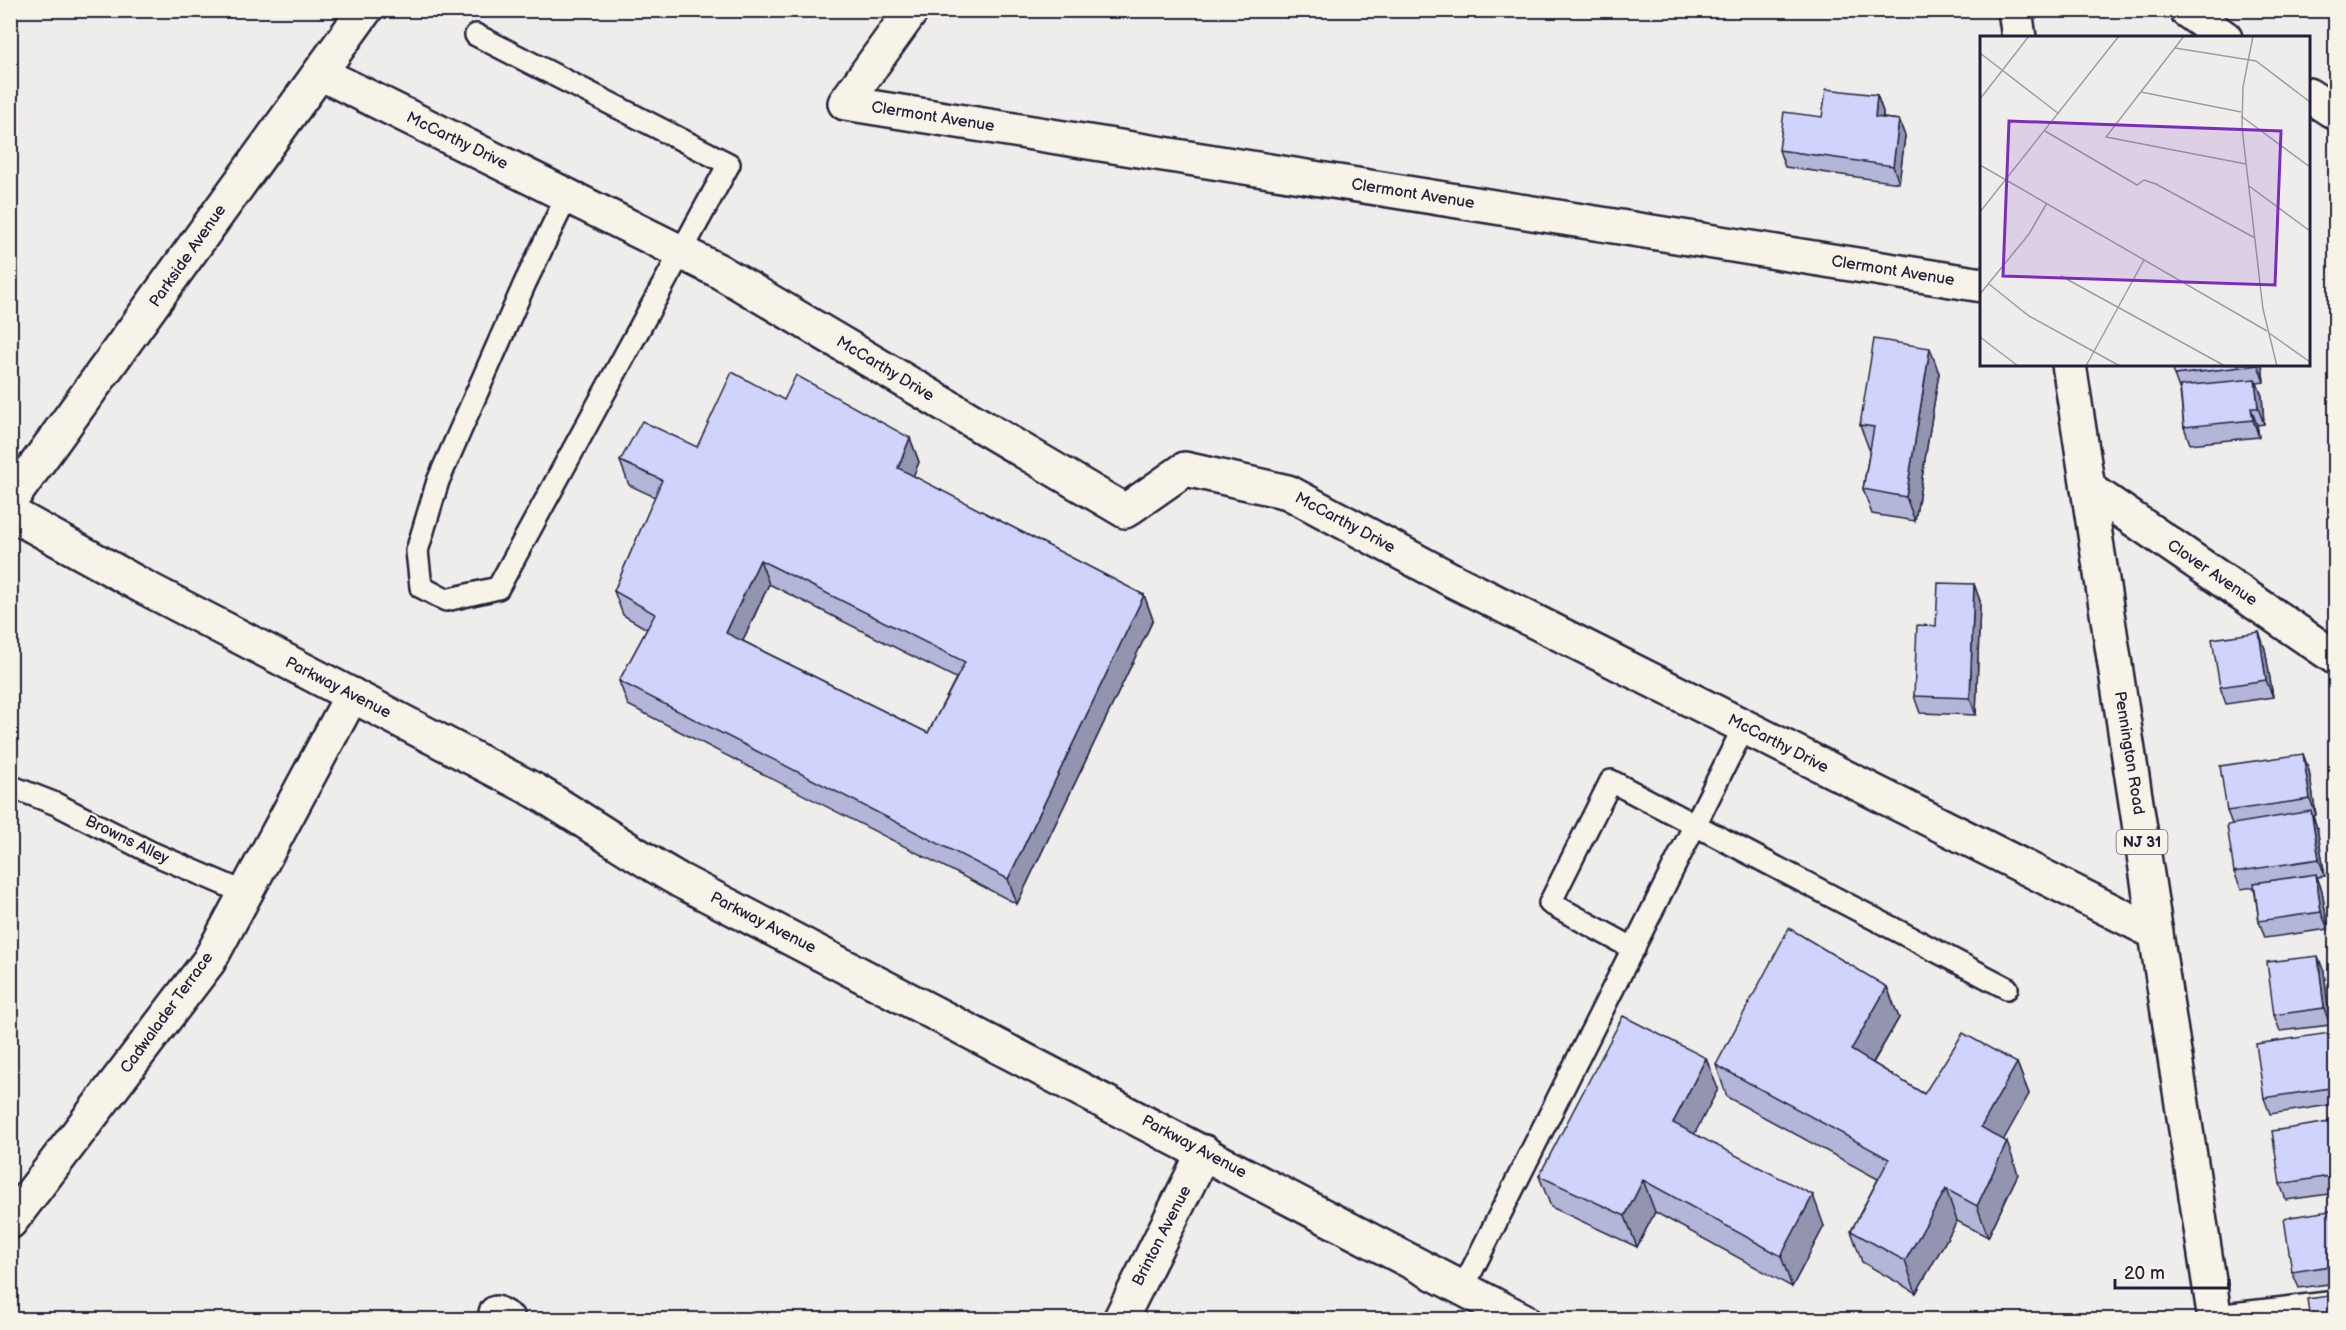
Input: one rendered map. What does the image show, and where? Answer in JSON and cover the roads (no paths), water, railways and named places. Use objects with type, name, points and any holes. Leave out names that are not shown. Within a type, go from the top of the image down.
[{"type":"street","name":"Parkside Avenue","points":[[10,501],[365,10]]},
{"type":"street","name":"Clermont Avenue","points":[[912,10],[845,103],[1980,285]]},
{"type":"street","points":[[2015,10],[2019,36]]},
{"type":"street","points":[[2186,10],[2222,36]]},
{"type":"street","name":"McCarthy Drive","points":[[320,73],[717,270],[1125,511],[1185,469],[1288,492],[1452,580],[2156,933]]},
{"type":"street","points":[[2310,96],[2336,113]]},
{"type":"street","name":"Pennington Road","points":[[2069,366],[2215,1318]]},
{"type":"street","name":"Clover Avenue","points":[[2088,488],[2336,658]]},
{"type":"street","name":"Parkway Avenue","points":[[10,513],[142,586],[536,791],[596,827],[629,852],[679,879],[1524,1320]]},
{"type":"street","name":"Cadwalader Terrace","points":[[10,1222],[209,961],[352,694]]},
{"type":"street","name":"Brinton Avenue","points":[[1120,1320],[1204,1152]]},
{"type":"lane","points":[[476,35],[729,164],[498,588],[446,600],[421,587],[417,551],[438,481],[525,283],[567,196]]},
{"type":"lane","points":[[1463,1288],[1744,727]]},
{"type":"lane","points":[[1634,949],[1550,903],[1611,781],[2007,988]]},
{"type":"lane","name":"Browns Alley","points":[[10,786],[56,804],[152,853],[245,893]]},
{"type":"lane","points":[[2215,1318],[2336,1302]]}]
